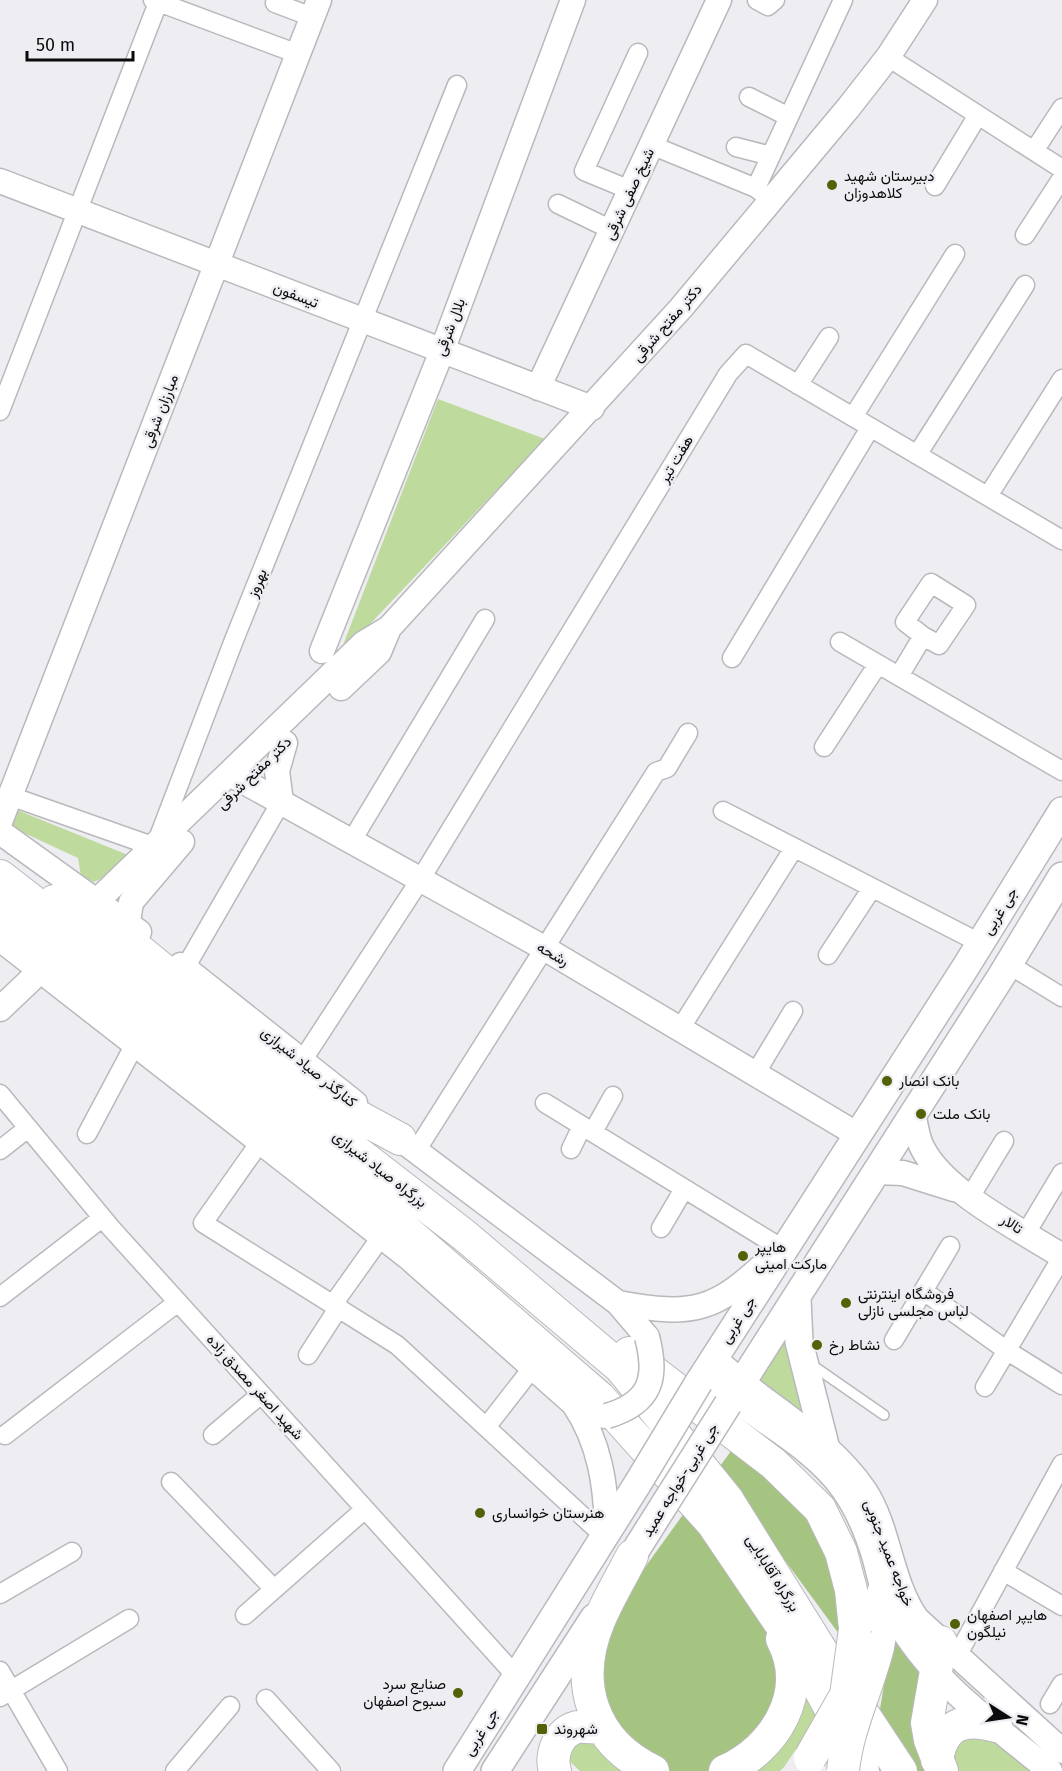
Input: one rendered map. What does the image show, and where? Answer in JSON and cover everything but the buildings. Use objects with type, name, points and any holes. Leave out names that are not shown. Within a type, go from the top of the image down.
[{"type":"highway","points":[[0,875],[113,929],[314,1092],[408,1145]]},
{"type":"highway","name":"بزرگراه صیاد شیرازی","points":[[0,875],[464,1235],[620,1367],[720,1512]]},
{"type":"highway","points":[[0,910],[91,993],[315,1171],[376,1233]]},
{"type":"highway","name":"بزرگراه صیاد شیرازی","points":[[0,910],[288,1129],[599,1396],[720,1512]]},
{"type":"highway","points":[[464,1235],[667,1382],[774,1464],[820,1509],[841,1552],[867,1638],[871,1677],[848,1743],[843,1771]]},
{"type":"highway","name":"بزرگراه آقابابایی","points":[[720,1512],[752,1582],[812,1653]]},
{"type":"highway","name":"بزرگراه آقابابایی","points":[[720,1512],[812,1653]]},
{"type":"highway","points":[[632,1556],[598,1622],[590,1652],[588,1682],[592,1705],[601,1728],[615,1746],[634,1762],[653,1771]]},
{"type":"highway","points":[[725,1771],[761,1749],[779,1726],[788,1703],[791,1683],[784,1643],[752,1582]]},
{"type":"highway","points":[[803,1764],[846,1695],[867,1638],[883,1619],[883,1593]]},
{"type":"highway","points":[[812,1653],[894,1759]]},
{"type":"highway","points":[[812,1653],[863,1771]]},
{"type":"highway","points":[[940,1766],[930,1740],[927,1723],[951,1666]]},
{"type":"highway","points":[[940,1766],[940,1746],[948,1732],[961,1723],[976,1721],[996,1726]]},
{"type":"highway","points":[[555,1771],[554,1753],[559,1739],[576,1727],[601,1728]]},
{"type":"main road","name":"جی غربی","points":[[457,1771],[785,1245],[858,1135],[1062,811]]},
{"type":"main road","points":[[734,1395],[1062,876]]},
{"type":"main road","points":[[797,1298],[796,1320],[802,1358],[825,1445]]},
{"type":"main road","name":"جی غربی-خواجه عمید","points":[[632,1556],[734,1395]]},
{"type":"main road","points":[[495,1771],[632,1556]]},
{"type":"street","name":"بلال شرقی","points":[[322,651],[442,351],[573,0]]},
{"type":"street","name":"شیخ صفی شرقی","points":[[538,388],[719,0]]},
{"type":"street","points":[[757,0],[768,6],[775,0]]},
{"type":"street","points":[[651,145],[764,195],[771,156],[843,0]]},
{"type":"street","name":"دکتر مفتح شرقی","points":[[98,900],[161,852],[237,778],[364,643],[389,628],[592,408],[764,195],[888,57],[925,0]]},
{"type":"street","points":[[0,411],[157,1],[298,54]]},
{"type":"street","points":[[276,3],[316,9]]},
{"type":"street","name":"مبارزان شرقی","points":[[0,822],[316,9]]},
{"type":"street","points":[[630,190],[584,171],[638,54]]},
{"type":"street","points":[[888,57],[1062,170]]},
{"type":"street","name":"بهروز","points":[[161,852],[361,320],[457,85]]},
{"type":"street","points":[[749,96],[789,117]]},
{"type":"street","points":[[1034,151],[1062,108]]},
{"type":"street","points":[[935,186],[978,116]]},
{"type":"street","points":[[736,147],[771,156]]},
{"type":"street","points":[[1024,235],[1062,178]]},
{"type":"street","name":"تیسفون","points":[[0,181],[592,408]]},
{"type":"street","points":[[558,204],[612,230]]},
{"type":"street","points":[[853,417],[955,254]]},
{"type":"street","points":[[917,455],[1025,285]]},
{"type":"street","points":[[798,385],[829,337]]},
{"type":"street","name":"هفت تیر","points":[[420,880],[728,374],[746,354],[1062,540]]},
{"type":"street","points":[[987,496],[1062,378]]},
{"type":"street","points":[[732,658],[870,428]]},
{"type":"street","points":[[351,842],[485,619]]},
{"type":"street","name":"دکتر مفتح شرقی","points":[[237,778],[285,743],[379,652],[389,628]]},
{"type":"street","points":[[899,676],[923,636]]},
{"type":"street","points":[[840,642],[1062,771]]},
{"type":"street","points":[[824,747],[878,664]]},
{"type":"street","points":[[408,1145],[544,948],[656,772],[667,768],[688,734]]},
{"type":"street","points":[[185,968],[281,802],[278,771],[285,743]]},
{"type":"street","name":"رشحه","points":[[237,778],[544,948],[858,1135]]},
{"type":"street","points":[[10,796],[161,852]]},
{"type":"street","points":[[723,811],[980,943]]},
{"type":"street","name":"کنارگذر صیاد شیرازی","points":[[0,832],[128,922],[408,1145],[618,1303],[647,1337],[654,1362],[650,1382],[639,1400],[624,1411],[607,1416],[596,1415],[574,1404]]},
{"type":"street","points":[[680,1029],[794,848]]},
{"type":"street","name":"دکتر مفتح شرقی","points":[[128,922],[131,902],[161,852]]},
{"type":"street","points":[[302,1061],[420,880]]},
{"type":"street","points":[[828,955],[872,888]]},
{"type":"street","points":[[0,939],[455,1296],[530,1372],[574,1404],[587,1423],[603,1472],[606,1533]]},
{"type":"street","points":[[1008,964],[1062,997]]},
{"type":"street","points":[[0,1009],[40,971]]},
{"type":"street","points":[[754,1074],[793,1011]]},
{"type":"street","points":[[87,1134],[135,1044]]},
{"type":"street","name":"شهید اصغر مصدق زاده","points":[[0,1094],[102,1218],[516,1676]]},
{"type":"street","points":[[571,1149],[613,1096]]},
{"type":"street","points":[[545,1102],[684,1189],[785,1245],[740,1288],[714,1303],[680,1311],[618,1303]]},
{"type":"street","points":[[913,1113],[921,1148],[933,1165],[966,1195]]},
{"type":"street","points":[[0,1150],[28,1128]]},
{"type":"street","points":[[966,1195],[1004,1141]]},
{"type":"street","points":[[260,1142],[203,1223],[337,1305],[397,1345],[606,1533]]},
{"type":"street","points":[[875,1172],[903,1173],[966,1195]]},
{"type":"street","points":[[1026,1233],[1062,1173]]},
{"type":"street","points":[[661,1228],[684,1189]]},
{"type":"street","name":"تالار","points":[[966,1195],[1062,1257]]},
{"type":"street","points":[[0,1298],[102,1218]]},
{"type":"street","points":[[308,1355],[376,1233]]},
{"type":"street","points":[[894,1340],[950,1246]]},
{"type":"street","points":[[985,1387],[1062,1257]]},
{"type":"street","points":[[924,1292],[1006,1350],[1062,1385]]},
{"type":"street","points":[[5,1435],[178,1302]]},
{"type":"street","points":[[706,1371],[734,1395]]},
{"type":"street","points":[[487,1426],[530,1372]]},
{"type":"street","points":[[213,1435],[261,1394]]},
{"type":"street","name":"خواجه عمید جنوبی","points":[[734,1395],[825,1445],[865,1492],[878,1518],[911,1611],[996,1726],[1050,1771]]},
{"type":"street","name":"خواجه عمید جنوبی","points":[[734,1395],[822,1466],[843,1489],[861,1519],[883,1593],[915,1651],[951,1666],[1062,1750]]},
{"type":"street","points":[[951,1666],[1062,1464]]},
{"type":"street","points":[[171,1482],[274,1589]]},
{"type":"street","points":[[244,1615],[365,1509]]},
{"type":"street","points":[[0,1594],[72,1552]]},
{"type":"street","points":[[1003,1571],[1062,1606]]},
{"type":"street","points":[[5,1694],[129,1619]]},
{"type":"street","points":[[0,1671],[5,1694],[58,1771]]},
{"type":"street","points":[[1050,1704],[1062,1684]]},
{"type":"street","points":[[266,1699],[331,1771]]},
{"type":"street","points":[[175,1771],[230,1706]]},
{"type":"lane","points":[[802,1358],[884,1415]]},
{"type":"green space","points":[[438,399],[545,439],[338,658]]},
{"type":"green space","points":[[17,810],[128,855],[113,873],[94,882],[81,876],[78,858],[7,825]]},
{"type":"green space","points":[[790,1332],[812,1422],[757,1381]]},
{"type":"green space","points":[[731,1451],[756,1467],[813,1522],[845,1600],[839,1634],[718,1469]]},
{"type":"green space","points":[[687,1509],[767,1631],[778,1662],[777,1697],[760,1729],[720,1766],[707,1771],[665,1771],[603,1718],[604,1633],[628,1591]]},
{"type":"green space","points":[[894,1624],[930,1677],[936,1771],[916,1771],[880,1709]]},
{"type":"green space","points":[[798,1668],[822,1711],[780,1771],[749,1771]]},
{"type":"green space","points":[[992,1730],[1037,1771],[955,1771],[947,1743]]},
{"type":"green space","points":[[585,1734],[642,1771],[580,1771],[566,1758]]},
{"type":"place","name":"دبیرستان شهید کلاهدوزان","points":[[832,185]]},
{"type":"place","name":"بانک انصار","points":[[887,1081]]},
{"type":"place","name":"بانک ملت","points":[[921,1114]]},
{"type":"place","name":"هایپر مارکت امینی","points":[[743,1256]]},
{"type":"place","name":"فروشگاه اینترنتی لباس مجلسی نازلی","points":[[846,1303]]},
{"type":"place","name":"نشاط رخ","points":[[817,1345]]},
{"type":"place","name":"هنرستان خوانساری","points":[[480,1513]]},
{"type":"place","name":"هایپر اصفهان نیلگون","points":[[955,1624]]},
{"type":"place","name":"صنایع سرد سبوح اصفهان","points":[[458,1693]]},
{"type":"place","name":"شهروند","points":[[542,1729]]}]
